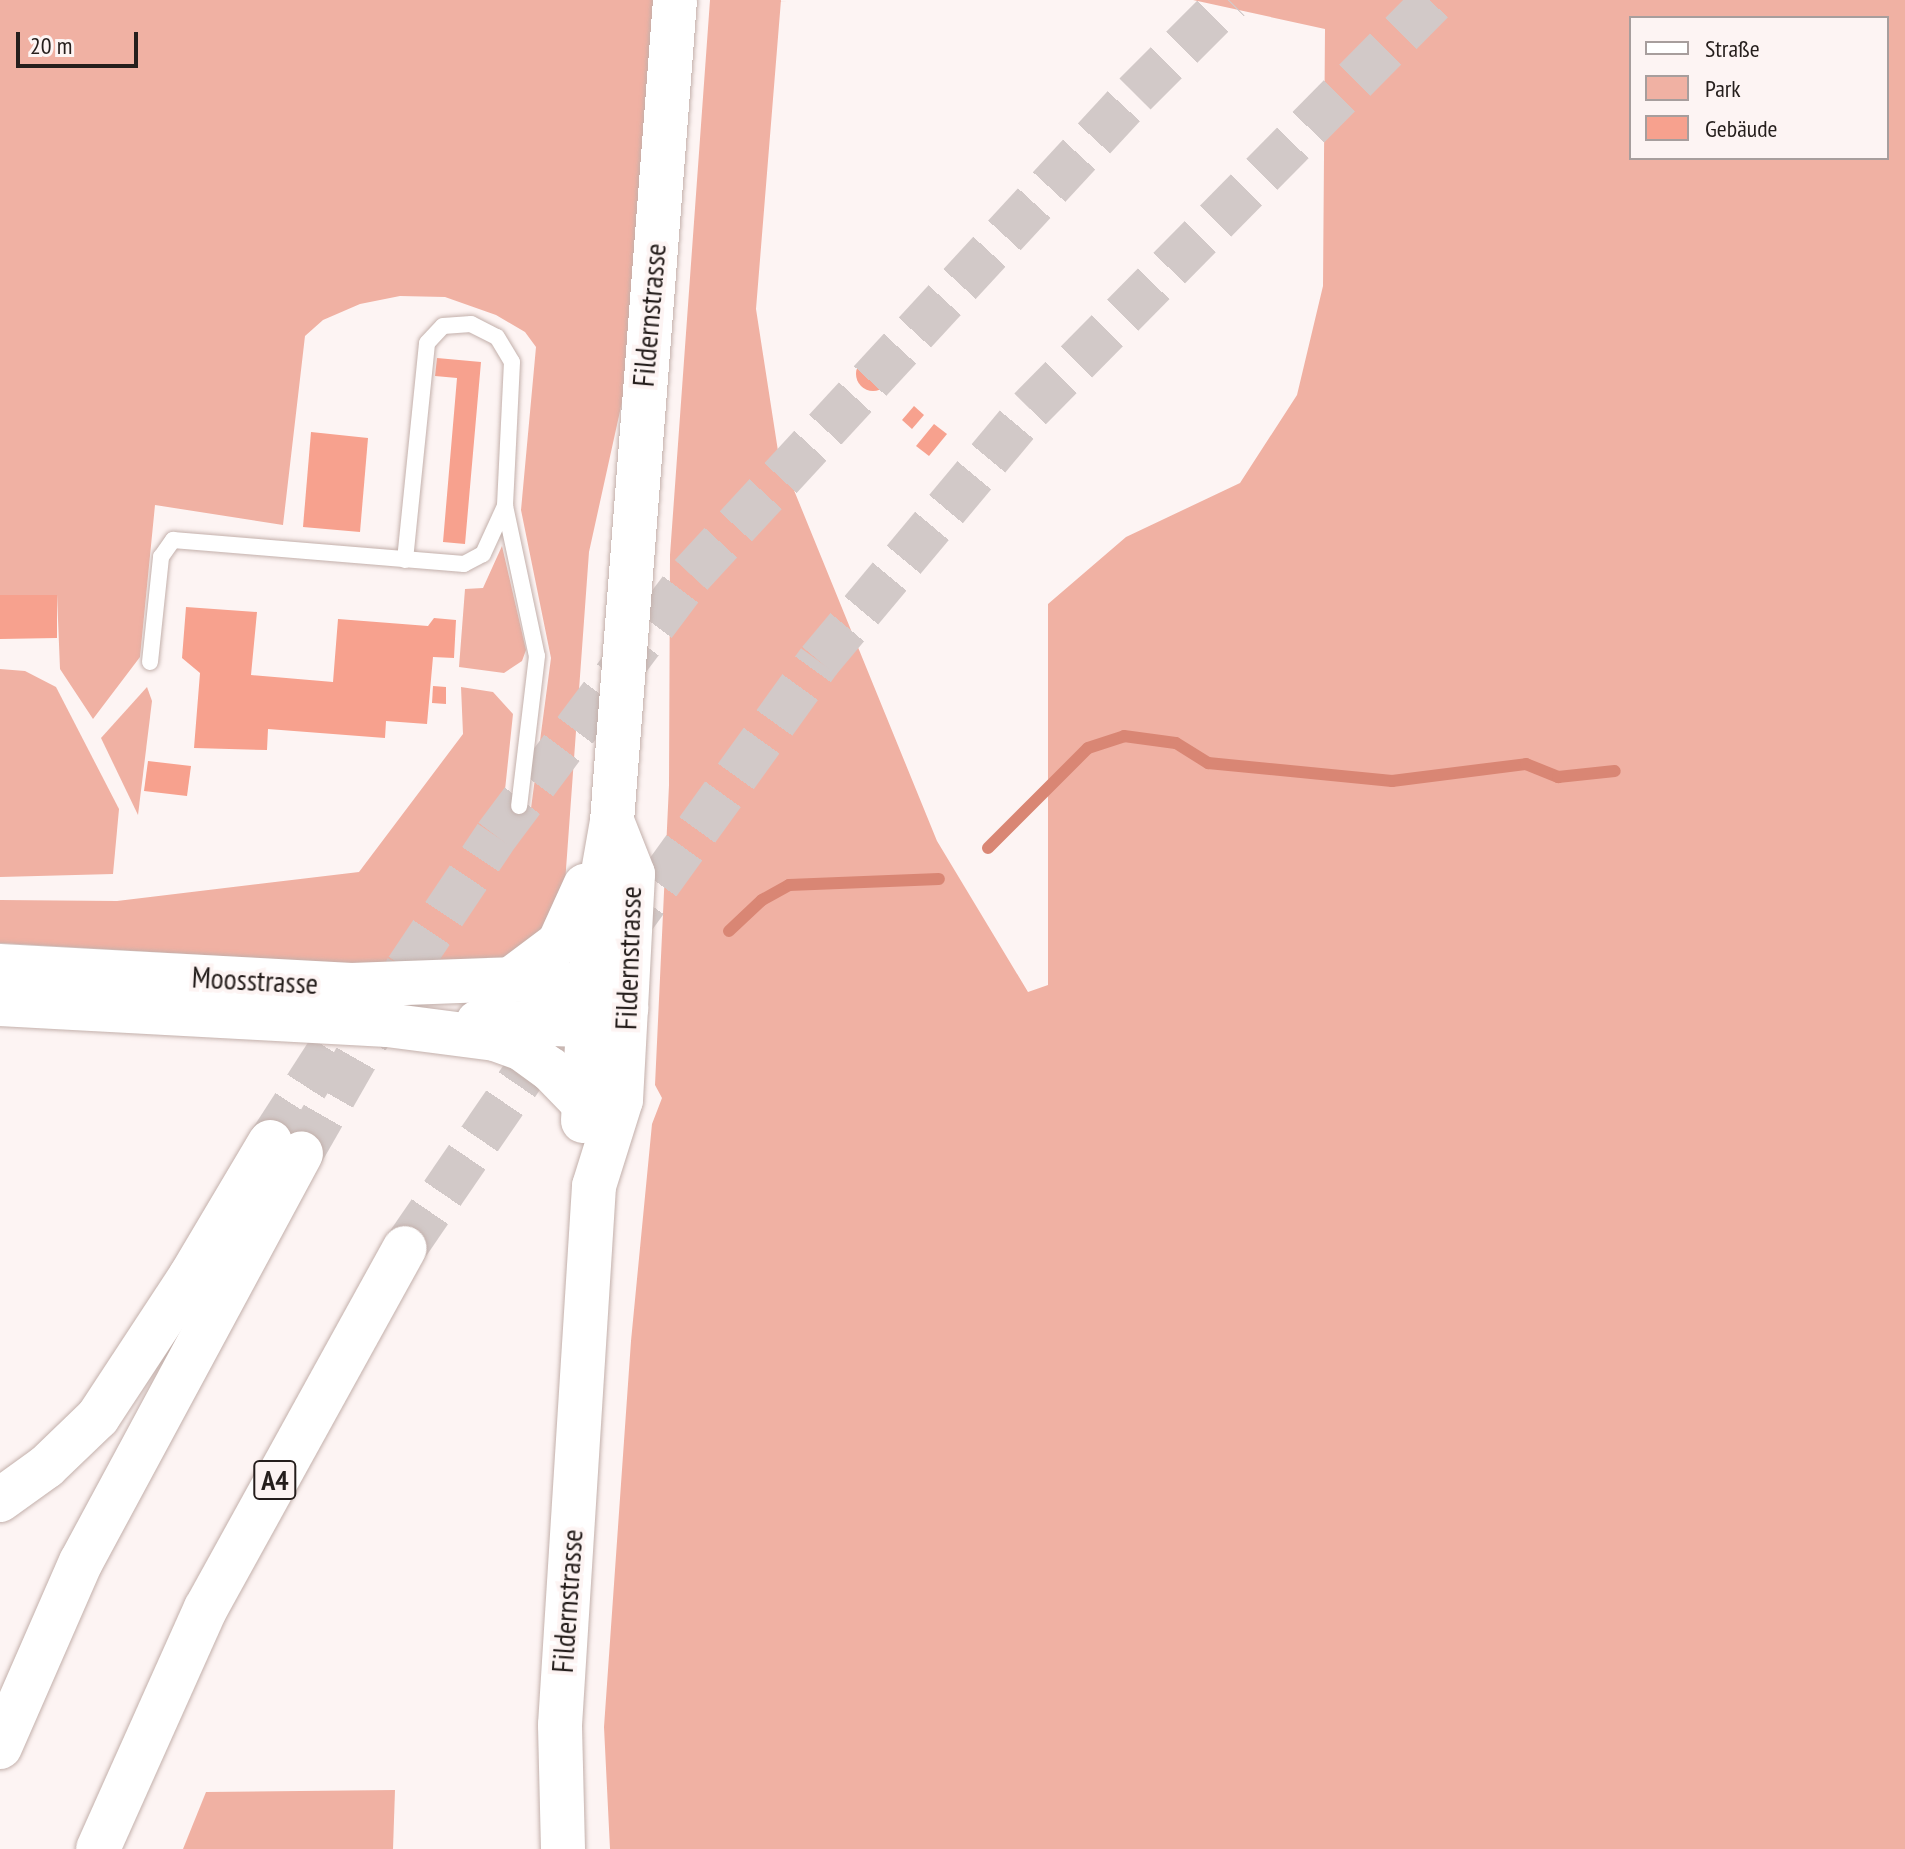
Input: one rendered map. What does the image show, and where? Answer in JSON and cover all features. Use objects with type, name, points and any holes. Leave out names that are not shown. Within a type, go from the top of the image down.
[{"type":"main road","name":"Fildernstrasse","points":[[563,1849],[560,1725],[594,1186],[621,1100],[600,1008],[675,0]]},
{"type":"main road","points":[[511,979],[559,943],[612,821]]},
{"type":"main road","name":"Moosstrasse","points":[[0,966],[351,985],[511,979],[600,1008]]},
{"type":"main road","name":"Moosstrasse","points":[[0,1004],[387,1025],[495,1039],[522,1049],[582,1102]]},
{"type":"main road","points":[[594,1186],[582,1102],[600,1008]]},
{"type":"main road","name":"Moosstrasse","points":[[387,1025],[528,1021],[600,1008]]},
{"type":"main road","points":[[0,1500],[46,1467],[98,1417],[190,1277],[285,1148],[81,1562],[0,1747]]},
{"type":"main road","name":"A4","points":[[98,1849],[206,1608],[405,1248]]},
{"type":"lane","points":[[405,560],[423,356],[432,334],[443,326],[456,322],[487,329],[506,348],[512,362],[505,506],[537,656],[519,806]]},
{"type":"lane","points":[[150,662],[161,557],[173,540],[454,565],[474,560],[490,543],[505,506]]},
{"type":"green space","points":[[0,0],[657,0],[624,393],[589,552],[565,883],[551,928],[502,962],[407,967],[0,943],[0,900],[117,901],[359,872],[463,734],[461,687],[493,692],[513,714],[503,809],[530,816],[551,658],[521,510],[536,347],[525,332],[496,315],[445,297],[400,296],[360,304],[323,320],[305,336],[283,525],[155,505],[140,657],[93,719],[60,669],[57,595],[0,595]]},
{"type":"green space","points":[[710,0],[781,0],[756,309],[778,451],[937,841],[1028,992],[1048,985],[1048,604],[1126,537],[1240,483],[1297,395],[1323,286],[1325,29],[1193,0],[1905,0],[1905,1849],[610,1849],[604,1727],[631,1341],[652,1124],[662,1098],[655,1085],[669,785],[670,555]]},
{"type":"green space","points":[[502,546],[526,650],[522,661],[504,673],[459,667],[465,589],[483,588]]},
{"type":"green space","points":[[0,669],[25,671],[56,687],[119,809],[113,874],[0,877]]},
{"type":"green space","points":[[147,687],[152,701],[138,815],[101,738]]},
{"type":"green space","points":[[395,1790],[393,1849],[183,1849],[206,1792]]},
{"type":"building","points":[[873,357],[885,362],[890,374],[885,386],[873,391],[861,386],[856,374],[861,362]]},
{"type":"building","points":[[437,358],[481,362],[465,544],[443,542],[457,378],[435,376]]},
{"type":"building","points":[[914,406],[924,415],[912,429],[902,420]]},
{"type":"building","points":[[934,424],[947,434],[929,456],[916,446]]},
{"type":"building","points":[[311,432],[368,438],[360,532],[303,527]]},
{"type":"building","points":[[0,595],[57,595],[57,638],[0,639]]},
{"type":"building","points":[[186,607],[257,612],[251,675],[333,682],[338,619],[428,626],[434,618],[456,620],[454,658],[433,657],[427,724],[386,721],[385,738],[268,729],[267,750],[194,748],[200,673],[182,658]]},
{"type":"building","points":[[433,686],[446,687],[446,704],[432,703]]},
{"type":"building","points":[[148,761],[191,766],[187,796],[144,791]]},
{"type":"waterway","points":[[988,848],[1088,748],[1124,736],[1176,743],[1208,763],[1392,781],[1526,764],[1558,777],[1615,771]]},
{"type":"waterway","points":[[729,931],[762,900],[789,885],[939,879]]},
{"type":"tunnel","points":[[301,1154],[407,969],[496,836],[691,575],[1135,94],[1229,0]]},
{"type":"tunnel","points":[[620,937],[819,661],[1030,409],[1434,0]]},
{"type":"tunnel","points":[[270,1142],[348,1021]]},
{"type":"tunnel","points":[[405,1248],[555,1029]]}]
